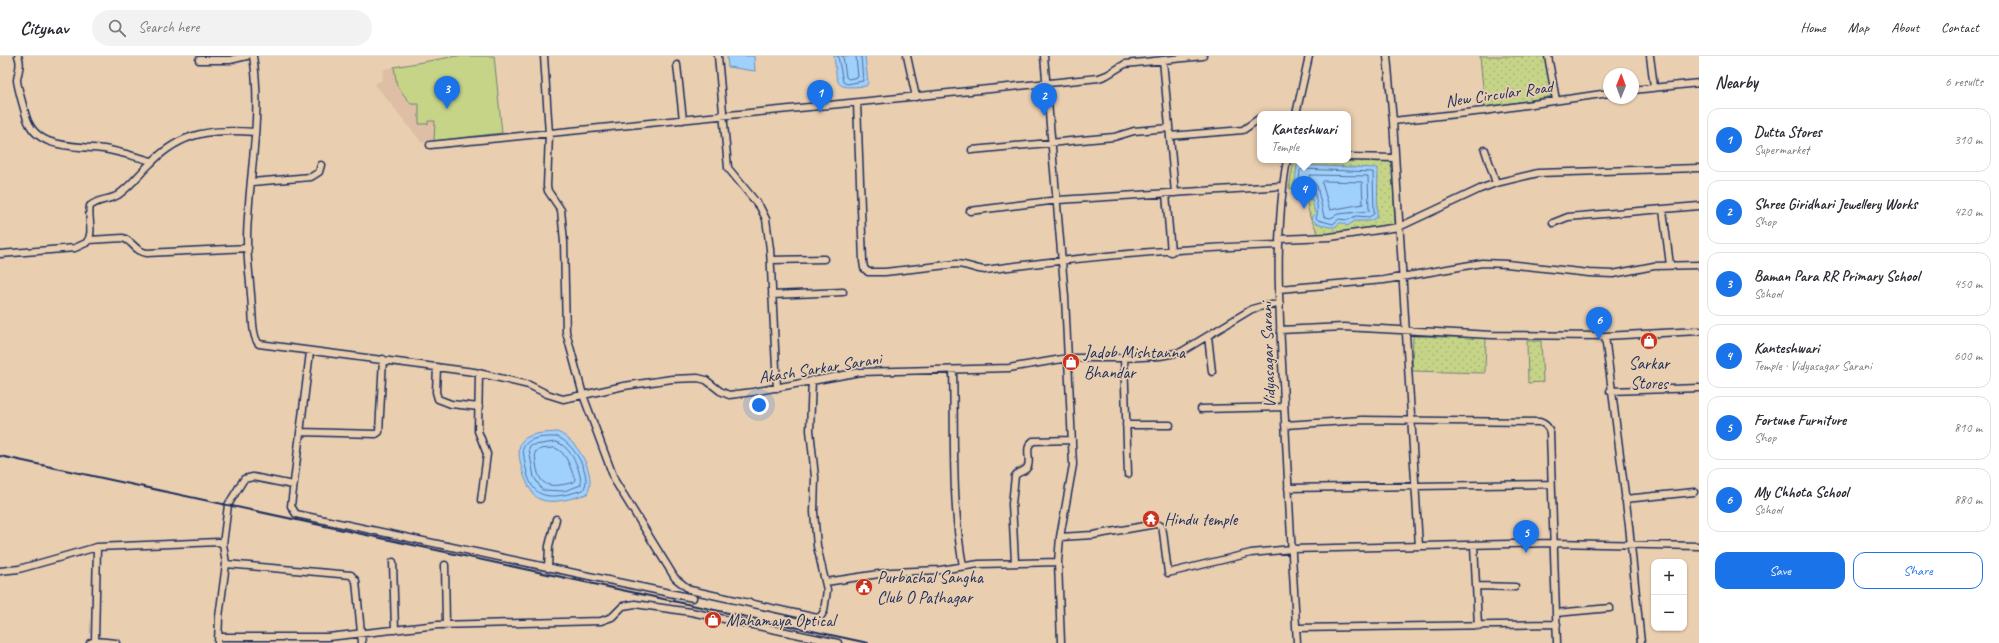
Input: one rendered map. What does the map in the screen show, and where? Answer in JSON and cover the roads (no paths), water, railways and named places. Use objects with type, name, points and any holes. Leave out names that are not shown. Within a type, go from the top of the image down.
[{"type":"street","points":[[18,56],[20,64],[17,80],[25,113],[32,129],[38,136],[62,145],[106,150],[152,161]]},
{"type":"street","points":[[199,60],[230,60],[248,56]]},
{"type":"street","points":[[0,254],[74,248],[89,240],[123,238],[128,240],[136,250],[147,253],[248,248],[255,132],[256,83],[253,56]]},
{"type":"street","points":[[544,56],[548,132],[547,186],[548,191],[561,210],[564,242],[566,332],[583,395],[615,481],[657,552],[675,578],[683,586],[694,591],[817,618],[821,616],[824,611],[827,595],[826,582],[817,546],[814,512],[815,477],[810,430],[812,380]]},
{"type":"street","points":[[718,56],[722,116],[728,168],[764,214],[769,234],[777,388]]},
{"type":"street","points":[[908,56],[916,97]]},
{"type":"street","points":[[1044,56],[1058,200],[1068,358],[1073,473],[1060,537],[1058,562],[1060,643]]},
{"type":"street","points":[[430,145],[1099,78],[1125,64],[1154,58],[1163,60],[1204,56]]},
{"type":"street","points":[[1297,111],[1309,56]]},
{"type":"street","points":[[1387,56],[1393,121],[1401,277],[1419,546]]},
{"type":"street","points":[[1548,56],[1556,100]]},
{"type":"street","points":[[1650,56],[1654,88]]},
{"type":"street","points":[[1163,60],[1175,193]]},
{"type":"street","points":[[677,65],[683,120]]},
{"type":"street","points":[[1639,89],[1699,83]]},
{"type":"street","name":"New Circular Road","points":[[1393,121],[1484,111],[1603,94]]},
{"type":"street","points":[[857,103],[863,261],[864,268],[872,274],[956,264],[968,265],[977,270],[985,270],[1062,260],[1171,252],[1330,237],[1399,227],[1466,195],[1496,183],[1538,173],[1699,168]]},
{"type":"street","points":[[1170,136],[1243,130],[1257,120]]},
{"type":"street","points":[[972,150],[1114,137],[1134,131],[1169,128]]},
{"type":"street","points":[[89,240],[90,234],[88,212],[90,206],[119,194],[169,146],[193,135],[224,130],[255,132]]},
{"type":"street","points":[[1485,150],[1496,183]]},
{"type":"street","points":[[1351,157],[1395,158]]},
{"type":"street","name":"Vidyasagar Sarani","points":[[1286,163],[1283,183],[1279,242],[1279,289],[1297,643]]},
{"type":"street","points":[[252,182],[311,177],[319,172],[321,165]]},
{"type":"street","points":[[970,211],[1058,200],[1166,194],[1283,183]]},
{"type":"street","points":[[1166,194],[1171,252]]},
{"type":"street","points":[[1553,223],[1568,217],[1699,206]]},
{"type":"street","points":[[1663,210],[1670,266]]},
{"type":"street","name":"Akash Sarkar Sarani","points":[[248,248],[256,342],[263,346],[356,358],[383,359],[479,374],[529,385],[557,398],[563,399],[624,386],[687,378],[706,380],[720,391],[729,395],[777,388],[812,380],[860,372],[1009,368],[1068,358],[1124,358],[1160,356],[1181,352],[1252,309],[1280,304]]},
{"type":"street","points":[[771,260],[824,259]]},
{"type":"street","points":[[1279,289],[1339,285],[1493,263],[1613,274],[1654,266],[1699,265]]},
{"type":"street","points":[[772,295],[843,292]]},
{"type":"street","points":[[1280,330],[1344,327],[1492,335],[1605,336],[1699,331]]},
{"type":"street","points":[[1208,336],[1212,372]]},
{"type":"street","points":[[1605,336],[1610,391],[1631,544],[1641,643]]},
{"type":"street","points":[[310,352],[291,506],[296,514],[693,598]]},
{"type":"street","points":[[1124,358],[1128,474]]},
{"type":"street","points":[[300,432],[376,434],[379,432],[383,359]]},
{"type":"street","points":[[437,367],[436,392],[438,399],[451,404],[479,407]]},
{"type":"street","points":[[953,370],[954,490],[957,533],[962,566]]},
{"type":"street","points":[[479,374],[478,431],[487,454],[481,500]]},
{"type":"street","points":[[1610,391],[1699,388]]},
{"type":"street","points":[[1201,410],[1284,407]]},
{"type":"street","points":[[1285,425],[1362,420],[1545,424],[1549,430],[1557,643]]},
{"type":"street","points":[[1126,425],[1170,424]]},
{"type":"street","points":[[1015,562],[1012,504],[1015,476],[1017,472],[1026,469],[1028,466],[1028,447],[1033,441],[1072,440]]},
{"type":"street","points":[[293,485],[252,477],[244,478],[228,505],[223,544],[226,564],[218,640],[300,638],[362,634],[446,625],[601,621],[609,619],[620,608],[631,604],[692,612],[838,643]]},
{"type":"street","points":[[1288,488],[1551,484]]},
{"type":"street","points":[[1625,499],[1694,492]]},
{"type":"street","points":[[548,568],[549,546],[556,519]]},
{"type":"street","points":[[1060,537],[1093,535],[1156,524],[1161,526],[1163,532],[1168,573],[1251,553],[1292,549],[1553,543],[1699,546]]},
{"type":"street","points":[[0,571],[19,569],[97,547],[215,542],[223,544]]},
{"type":"street","points":[[1474,545],[1478,626]]},
{"type":"street","points":[[97,547],[93,642],[116,643]]},
{"type":"street","points":[[393,562],[395,630]]},
{"type":"street","points":[[826,582],[884,573],[940,570],[962,566],[1015,562],[1058,562]]},
{"type":"street","points":[[226,564],[351,575],[356,581],[362,643]]},
{"type":"street","points":[[445,566],[446,625]]},
{"type":"street","points":[[1476,586],[1515,587]]},
{"type":"street","points":[[692,612],[694,591]]},
{"type":"street","points":[[1556,613],[1610,608]]},
{"type":"street","points":[[1296,628],[1557,624]]},
{"type":"water","points":[[727,56],[754,56],[755,71],[728,67]]},
{"type":"water","points":[[834,56],[865,56],[868,83],[866,86],[842,86],[837,79]]},
{"type":"water","points":[[1297,165],[1378,168],[1377,217],[1370,221],[1355,221],[1347,226],[1340,223],[1335,227],[1329,227],[1316,223],[1311,218],[1315,213],[1312,199],[1309,199],[1308,188],[1295,184]]},
{"type":"water","points":[[557,432],[572,442],[584,458],[590,477],[590,486],[587,494],[557,501],[545,501],[534,495],[526,481],[520,462],[520,446],[522,441],[529,436]]},
{"type":"railway","points":[[0,456],[868,643]]},
{"type":"place","name":"Baman Para RR Primary School","points":[[447,109]]},
{"type":"place","name":"Dutta Stores","points":[[820,113]]},
{"type":"place","name":"Shree Giridhari Jewellery Works","points":[[1044,116]]},
{"type":"place","name":"Kanteshwari","points":[[1304,209]]},
{"type":"place","name":"My Chhota School","points":[[1599,340]]},
{"type":"place","name":"Sarkar Stores","points":[[1649,341]]},
{"type":"place","name":"Jadob Mishtanna Bhandar","points":[[1071,362]]},
{"type":"place","name":"Hindu temple","points":[[1151,519]]},
{"type":"place","name":"Fortune Furniture","points":[[1526,553]]},
{"type":"place","name":"Purbachal Sangha Club O Pathagar","points":[[864,587]]},
{"type":"place","name":"Mahamaya Optical","points":[[713,620]]}]
